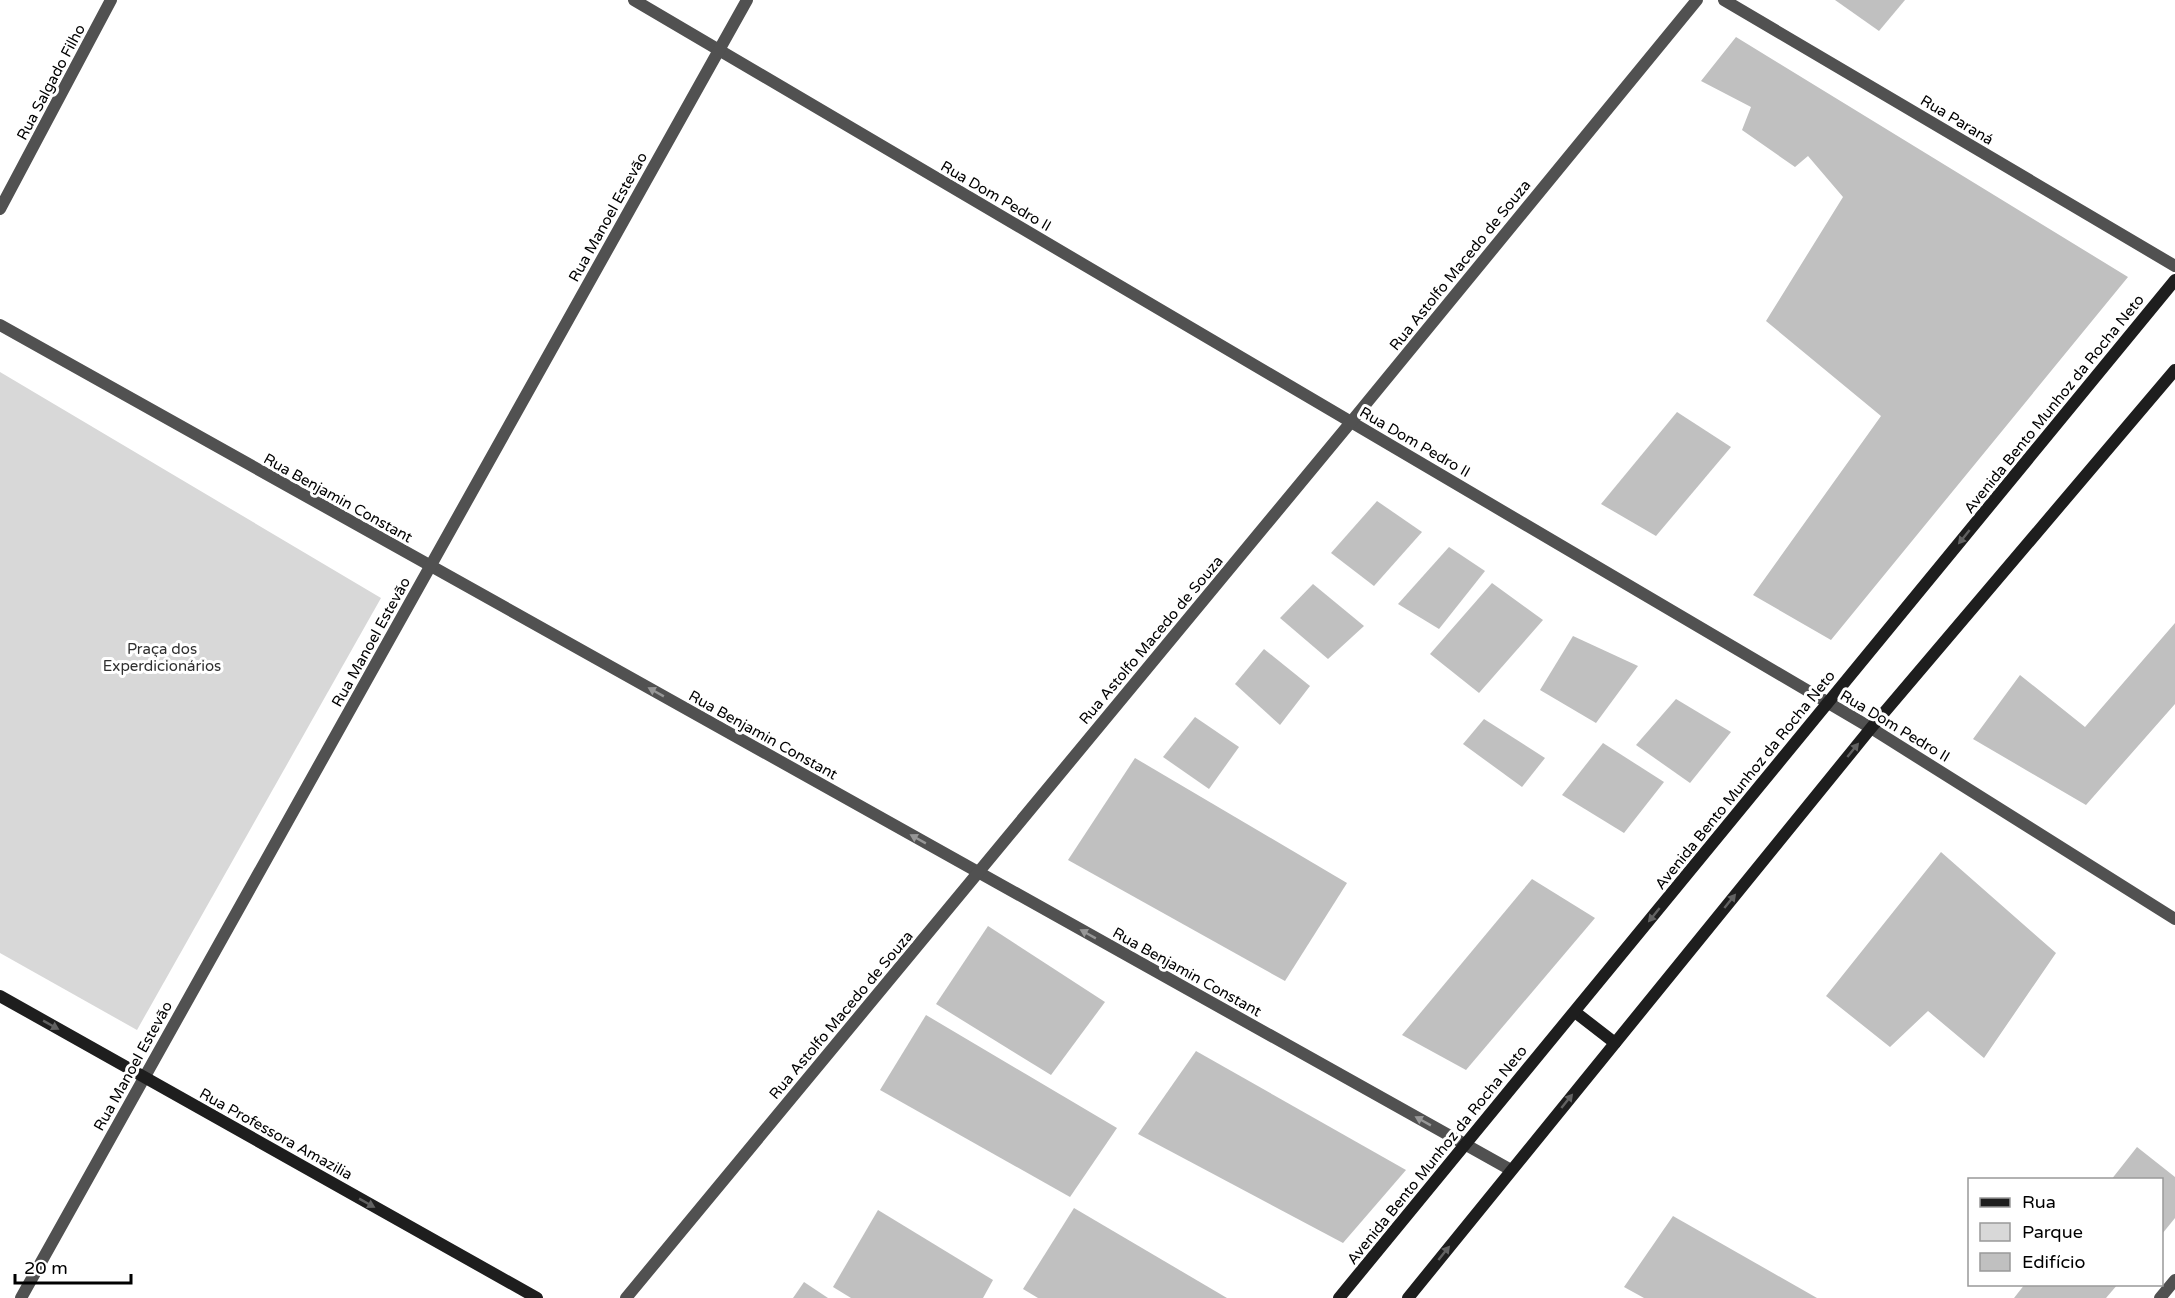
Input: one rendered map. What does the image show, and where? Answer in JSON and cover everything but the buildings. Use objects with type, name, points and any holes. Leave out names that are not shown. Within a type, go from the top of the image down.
[{"type":"main road","name":"Avenida Bento Munhoz da Rocha Neto","points":[[1339,1298],[2175,280]]},
{"type":"main road","points":[[1407,1298],[1871,728],[2175,370]]},
{"type":"main road","name":"Rua Professora Amazilia","points":[[0,996],[537,1298]]},
{"type":"main road","points":[[1575,1012],[1615,1043]]},
{"type":"street","name":"Rua Salgado Filho","points":[[0,209],[111,0]]},
{"type":"street","name":"Rua Dom Pedro II","points":[[634,0],[1871,728],[2175,919]]},
{"type":"street","name":"Rua Manoel Estevão","points":[[21,1298],[747,0]]},
{"type":"street","name":"Rua Astolfo Macedo de Souza","points":[[626,1298],[1697,0]]},
{"type":"street","name":"Rua Paraná","points":[[1724,0],[2175,266]]},
{"type":"street","name":"Rua Benjamin Constant","points":[[0,325],[1511,1170]]},
{"type":"street","points":[[2160,1298],[2175,1280]]},
{"type":"green space","name":"Praça dos Experdicionários","points":[[0,372],[381,598],[137,1030],[0,953]]}]
